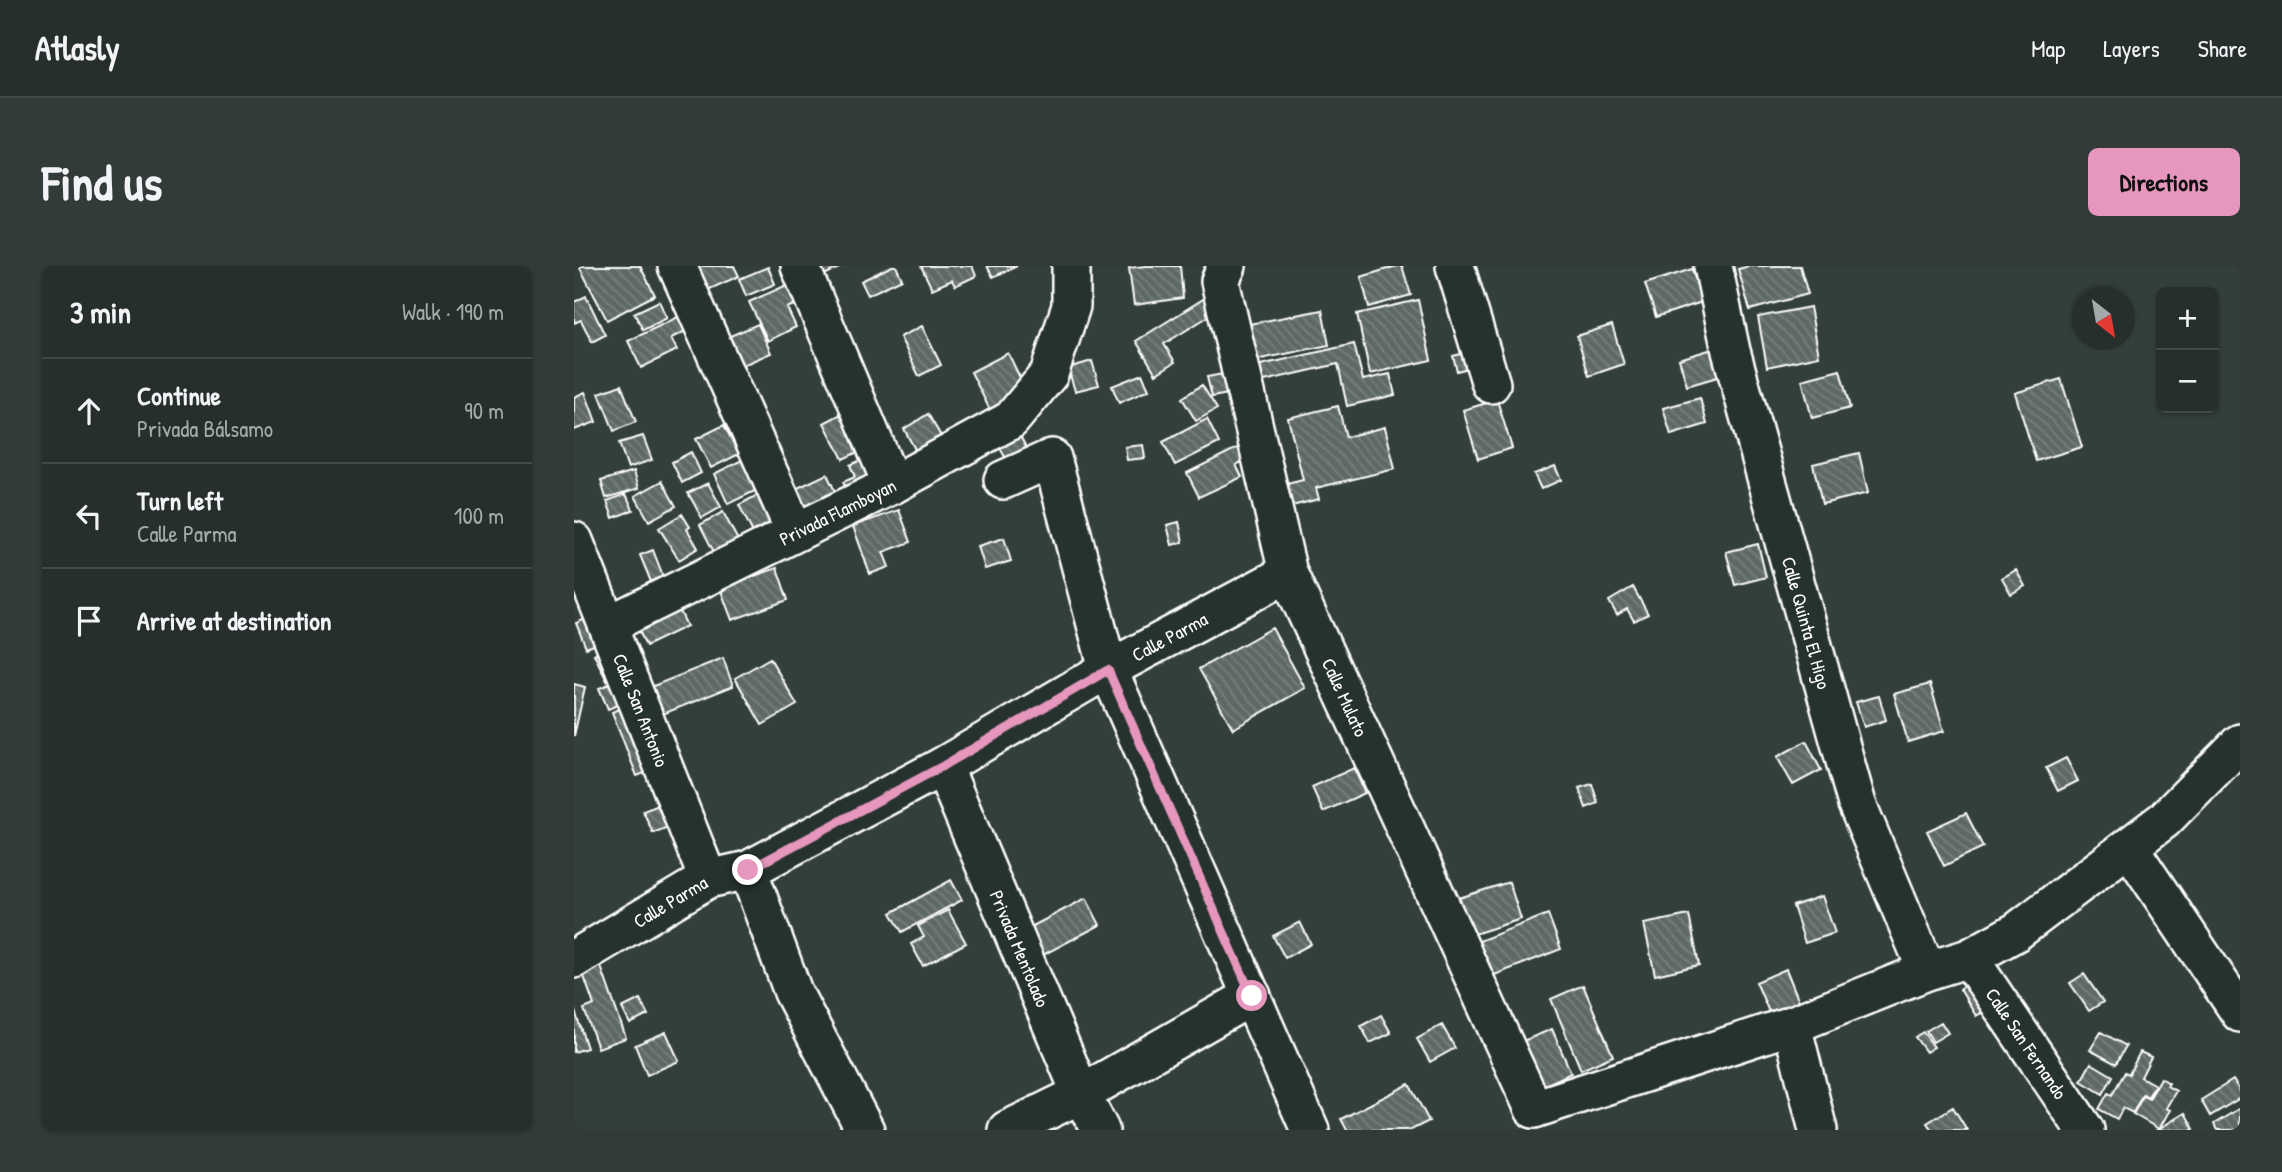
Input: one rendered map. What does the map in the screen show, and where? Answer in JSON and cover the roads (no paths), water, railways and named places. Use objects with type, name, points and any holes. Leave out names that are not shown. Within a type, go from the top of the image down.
[{"type":"street","points":[[677,266],[795,532]]},
{"type":"street","points":[[800,266],[891,485]]},
{"type":"street","name":"Privada Flamboyan","points":[[608,625],[891,485],[1011,420],[1049,374],[1071,306],[1071,266]]},
{"type":"street","name":"Calle Mulato","points":[[1227,266],[1220,281],[1288,573],[1525,1119]]},
{"type":"street","points":[[1455,266],[1491,384]]},
{"type":"street","name":"Calle Quinta El Higo","points":[[1713,266],[1731,351],[1857,804],[1927,971]]},
{"type":"street","points":[[1003,480],[1052,458],[1108,670],[1310,1130]]},
{"type":"street","name":"Calle San Antonio","points":[[574,541],[708,879]]},
{"type":"street","name":"Calle Parma","points":[[574,959],[708,879],[748,870],[943,766],[1108,670],[1288,573]]},
{"type":"street","points":[[1525,1119],[1792,1025],[1927,971],[1969,958],[2017,932],[2164,820],[2240,743]]},
{"type":"street","name":"Privada Mentolado","points":[[943,766],[1081,1094],[1100,1130]]},
{"type":"street","points":[[2129,846],[2240,1013]]},
{"type":"street","points":[[748,870],[793,992],[865,1130]]},
{"type":"street","name":"Calle San Fernando","points":[[1969,958],[2085,1130]]},
{"type":"street","points":[[1007,1130],[1081,1094],[1252,996]]},
{"type":"street","points":[[1792,1025],[1818,1130]]}]
